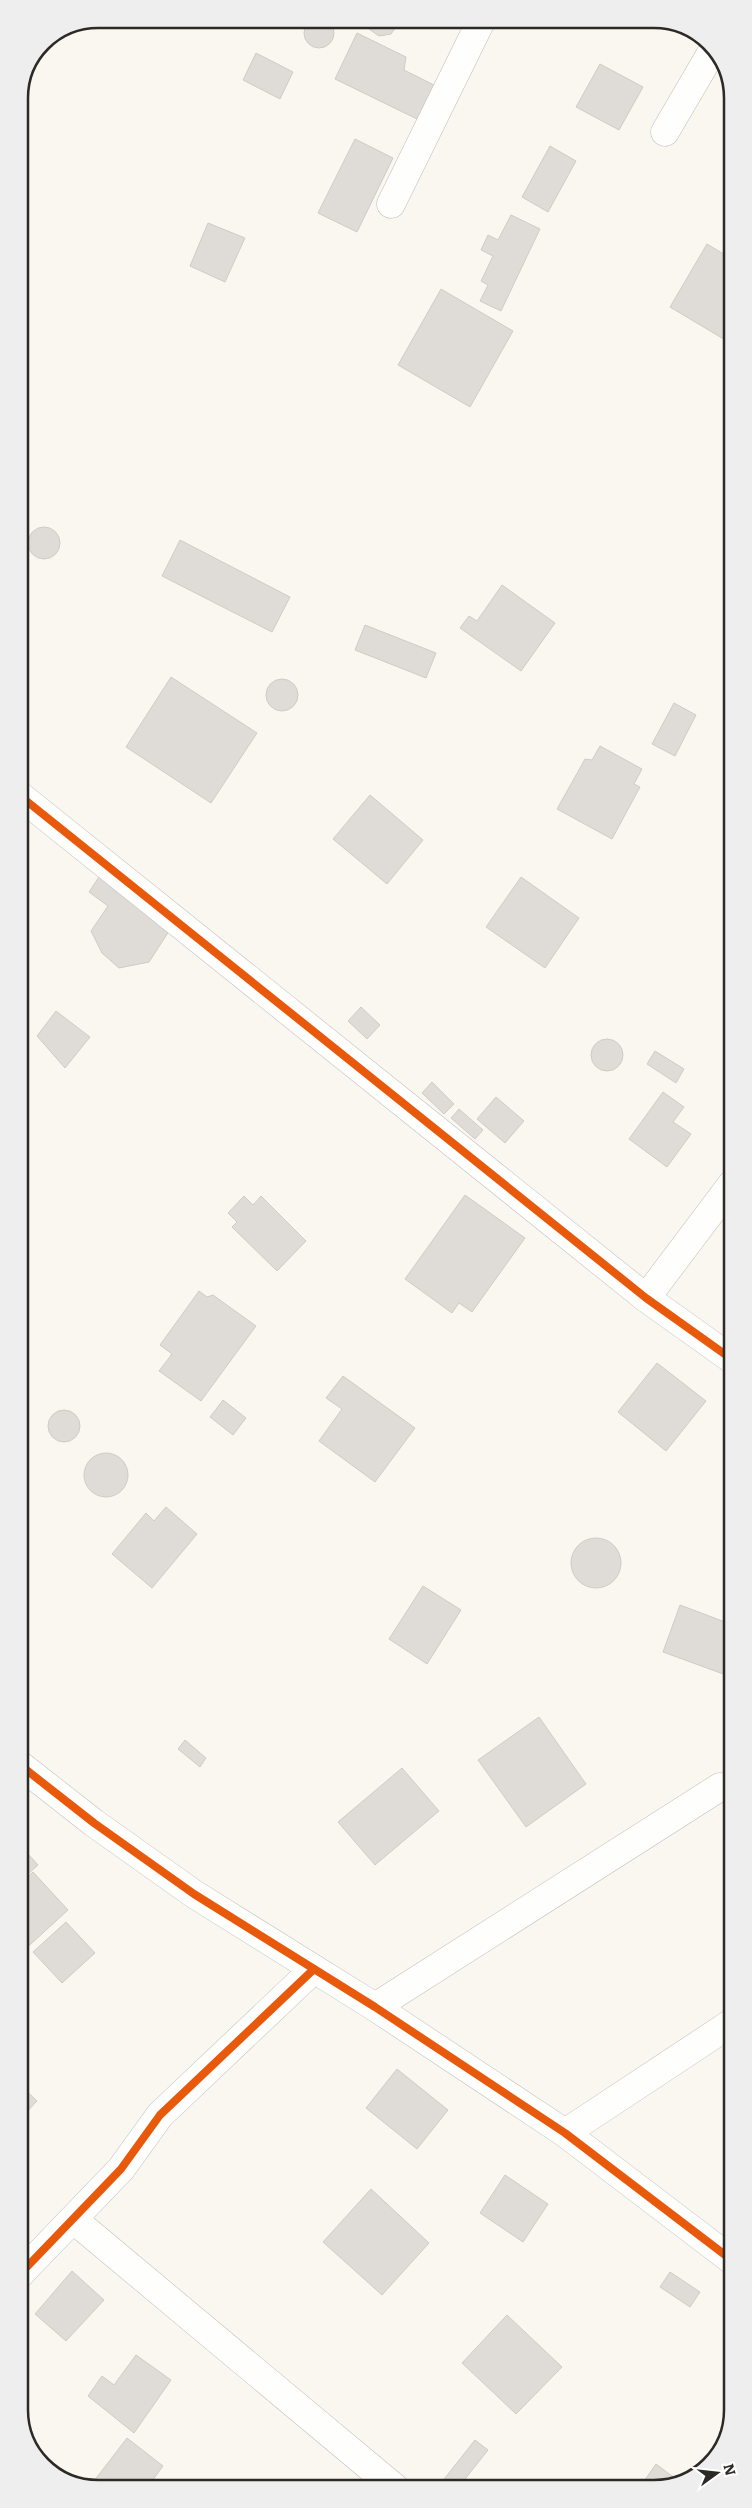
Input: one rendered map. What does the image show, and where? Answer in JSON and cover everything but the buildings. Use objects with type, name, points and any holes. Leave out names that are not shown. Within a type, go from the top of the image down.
[{"type":"street","points":[[392,204],[478,28]]},
{"type":"street","points":[[665,132],[710,55]]},
{"type":"street","points":[[27,801],[646,1298],[724,1354]]},
{"type":"street","points":[[646,1298],[724,1195]]},
{"type":"street","points":[[27,1770],[94,1823],[194,1894],[375,2007],[565,2133],[724,2254]]},
{"type":"street","points":[[375,2007],[720,1787]]},
{"type":"street","points":[[27,2267],[122,2169],[160,2115],[314,1968]]},
{"type":"street","points":[[565,2133],[724,2028]]},
{"type":"street","points":[[74,2220],[385,2480]]},
{"type":"cycle path","points":[[27,801],[646,1298],[724,1354]]},
{"type":"cycle path","points":[[27,1770],[94,1823],[194,1894],[375,2007],[565,2133],[724,2254]]},
{"type":"cycle path","points":[[27,2267],[121,2169],[160,2115],[314,1969]]}]
